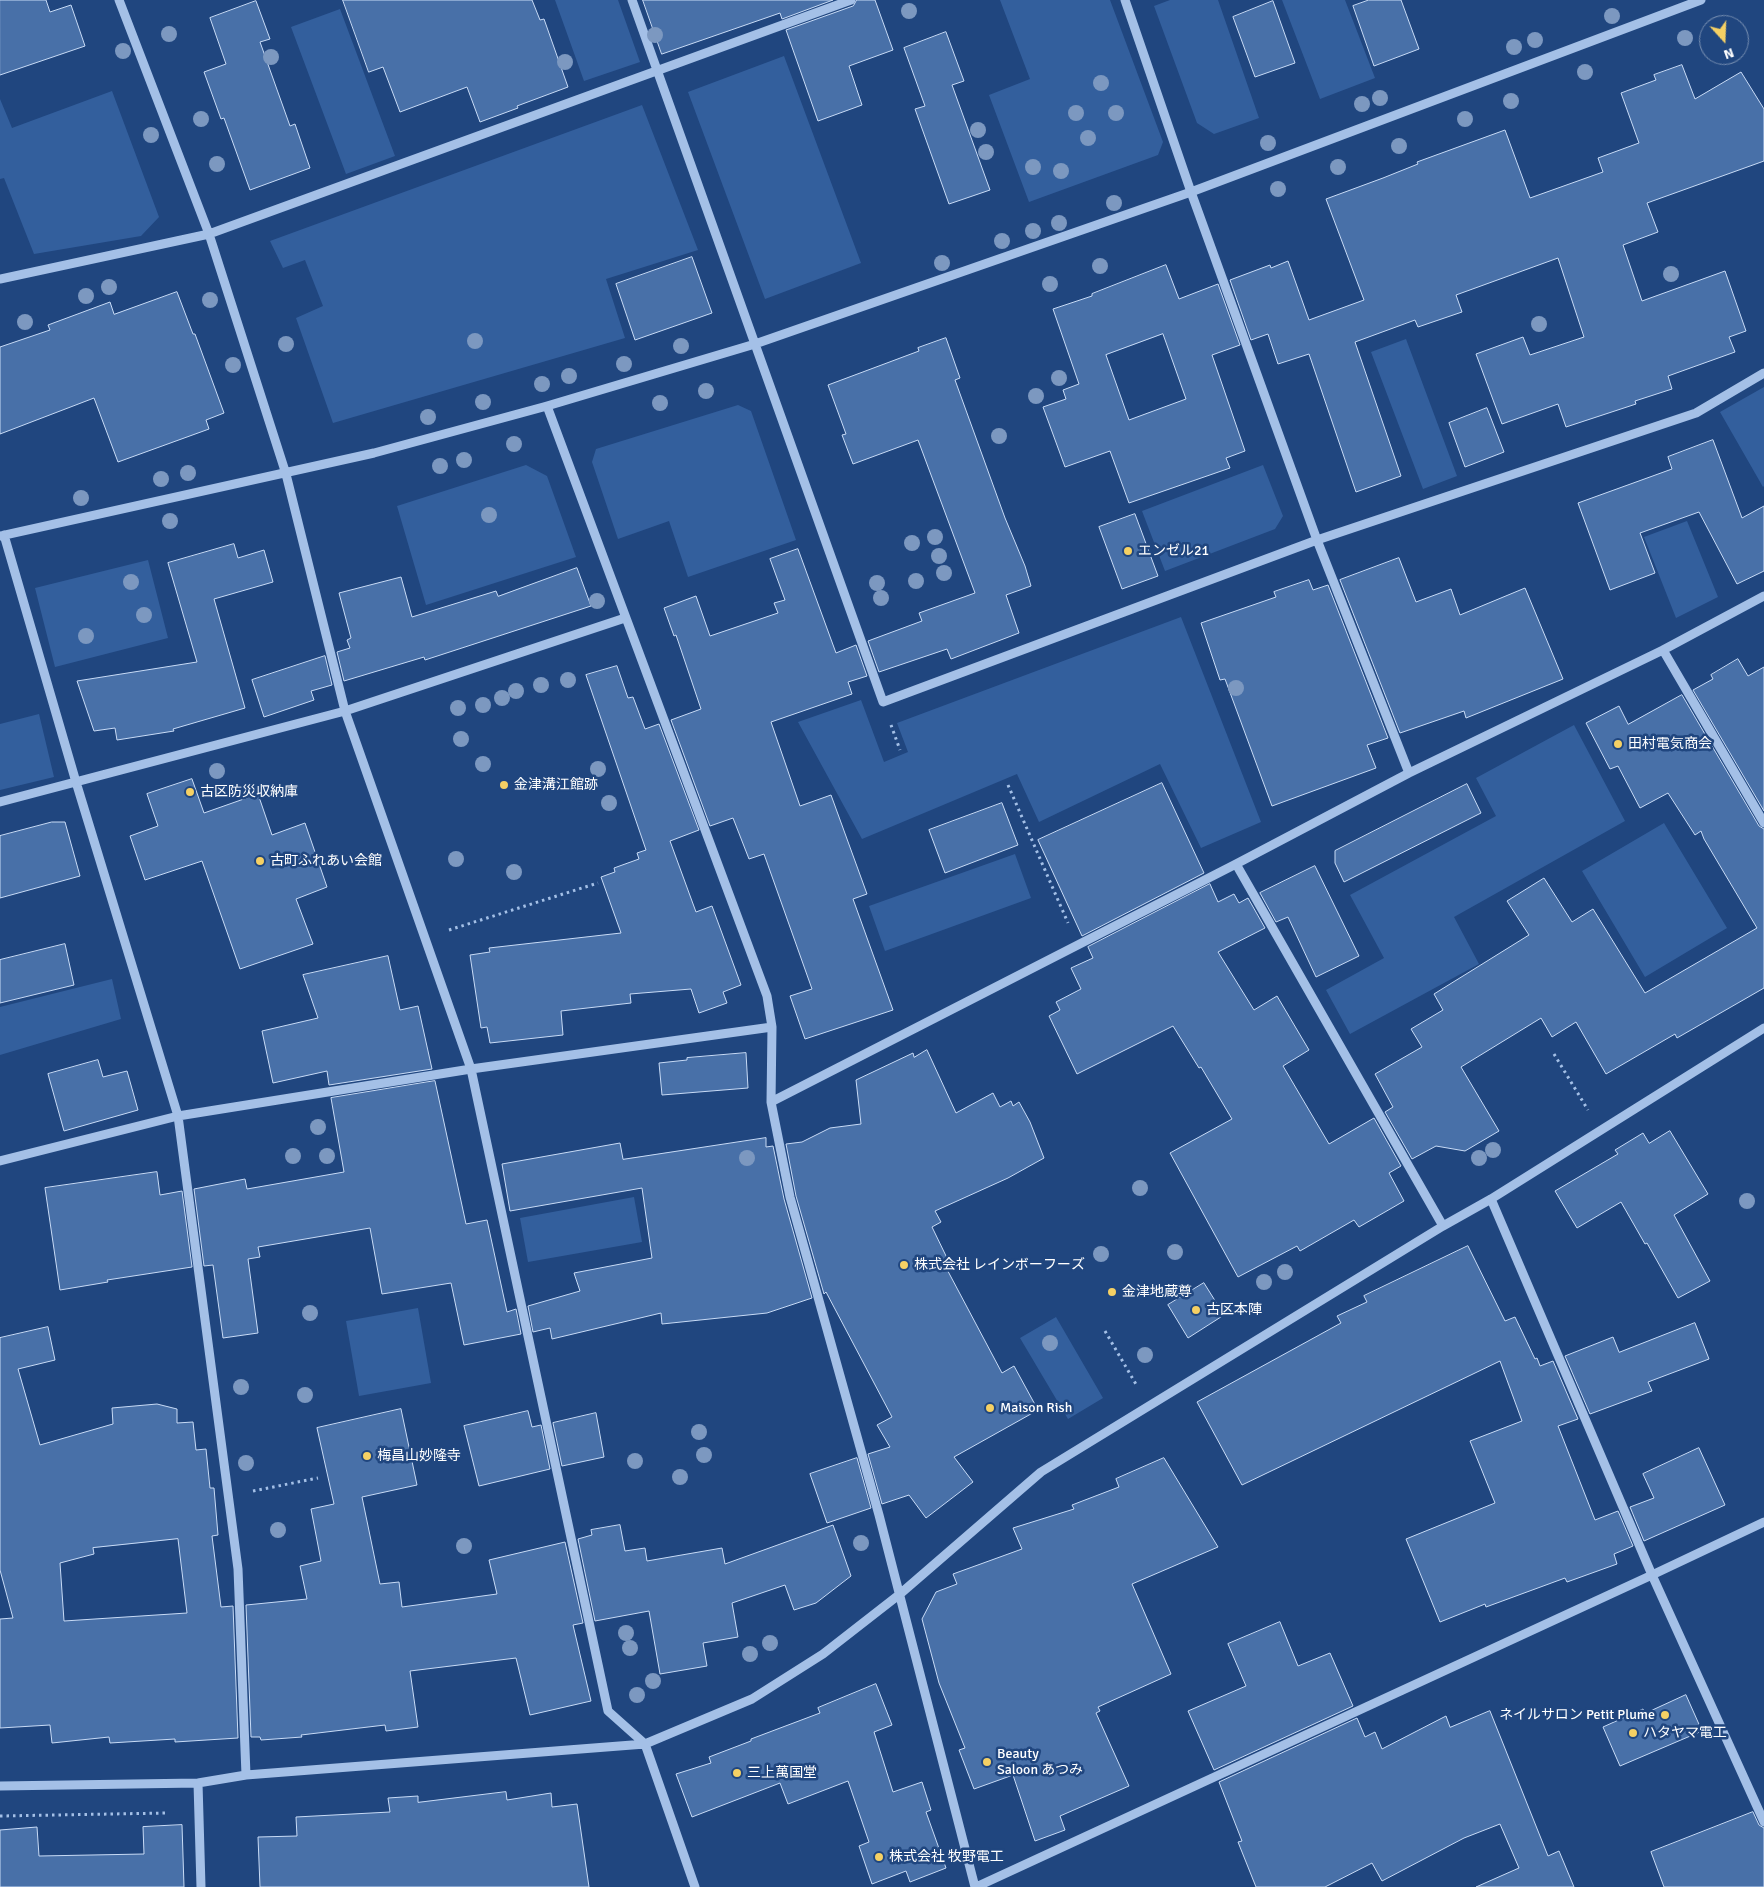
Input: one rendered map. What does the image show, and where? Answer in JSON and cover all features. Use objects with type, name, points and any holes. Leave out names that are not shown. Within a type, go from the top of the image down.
[{"type":"street","points":[[118,0],[209,234],[286,474],[345,711],[471,1069],[608,1711],[645,1744],[695,1887]]},
{"type":"street","points":[[632,0],[883,702],[1317,540],[1696,413],[1764,373]]},
{"type":"street","points":[[0,279],[209,234],[647,76],[656,71],[851,0]]},
{"type":"street","points":[[1125,0],[1191,192],[1317,540],[1409,773]]},
{"type":"street","points":[[246,1775],[238,1569],[178,1116],[2,535],[286,474],[374,453],[547,406],[755,344],[1191,192],[1701,0]]},
{"type":"street","points":[[547,406],[767,996],[772,1027],[771,1102],[790,1197],[879,1515],[975,1887],[1764,1522]]},
{"type":"street","points":[[771,1102],[1236,864],[1409,773],[1663,650],[1764,596]]},
{"type":"street","points":[[0,802],[345,711],[625,618]]},
{"type":"street","points":[[1663,650],[1764,823]]},
{"type":"street","points":[[1236,864],[1443,1226]]},
{"type":"street","points":[[0,1161],[178,1116],[471,1069],[772,1027]]},
{"type":"street","points":[[0,1786],[198,1784],[246,1775],[645,1744],[752,1699],[823,1654],[900,1594],[1041,1472],[1443,1226],[1491,1199],[1764,1028]]},
{"type":"street","points":[[1491,1199],[1652,1575],[1764,1822]]},
{"type":"street","points":[[198,1784],[201,1887]]},
{"type":"path","points":[[1008,785],[1078,944]]},
{"type":"path","points":[[448,930],[598,884]]},
{"type":"path","points":[[1554,1054],[1588,1110]]},
{"type":"path","points":[[1105,1331],[1137,1386]]},
{"type":"path","points":[[228,1495],[318,1478]]},
{"type":"path","points":[[0,1816],[166,1813]]},
{"type":"shaded area","points":[[555,0],[618,0],[640,62],[584,81]]},
{"type":"shaded area","points":[[1000,0],[1110,0],[1163,142],[1158,155],[1029,202],[989,95],[1030,79]]},
{"type":"shaded area","points":[[1170,0],[1218,0],[1259,118],[1214,134],[1197,123],[1154,6]]},
{"type":"shaded area","points":[[1282,0],[1345,0],[1375,78],[1320,99]]},
{"type":"shaded area","points":[[340,9],[395,156],[346,174],[291,27]]},
{"type":"shaded area","points":[[784,56],[861,263],[765,299],[688,92]]},
{"type":"shaded area","points":[[112,91],[159,217],[141,236],[34,254],[4,178],[0,179],[0,99],[12,128]]},
{"type":"shaded area","points":[[642,105],[698,250],[606,279],[625,338],[333,423],[296,318],[323,306],[305,260],[283,268],[270,241]]},
{"type":"shaded area","points":[[1406,339],[1457,476],[1423,489],[1371,352]]},
{"type":"shaded area","points":[[1764,387],[1764,486],[1763,487],[1720,412]]},
{"type":"shaded area","points":[[738,405],[751,411],[796,540],[688,577],[669,521],[618,539],[592,462],[596,449]]},
{"type":"shaded area","points":[[526,465],[547,476],[576,557],[426,605],[397,506]]},
{"type":"shaded area","points":[[1263,465],[1283,516],[1275,529],[1165,571],[1142,511]]},
{"type":"shaded area","points":[[1687,521],[1718,597],[1676,618],[1644,537]]},
{"type":"shaded area","points":[[148,560],[168,638],[55,667],[35,588]]},
{"type":"shaded area","points":[[1181,617],[1261,822],[1201,848],[1160,764],[1039,822],[1017,774],[862,839],[798,722],[861,700],[884,762],[908,752],[897,723]]},
{"type":"shaded area","points":[[39,714],[54,777],[0,790],[0,724]]},
{"type":"shaded area","points":[[1574,725],[1625,821],[1454,917],[1479,964],[1350,1034],[1326,990],[1384,958],[1350,895],[1496,816],[1476,778]]},
{"type":"shaded area","points":[[1664,823],[1727,928],[1645,977],[1582,871]]},
{"type":"shaded area","points":[[1015,854],[1031,898],[885,951],[869,906]]},
{"type":"shaded area","points":[[112,979],[121,1019],[0,1055],[0,1007]]},
{"type":"shaded area","points":[[634,1197],[642,1242],[528,1262],[520,1218]]},
{"type":"shaded area","points":[[418,1308],[431,1383],[359,1396],[346,1321]]},
{"type":"shaded area","points":[[1056,1317],[1103,1398],[1068,1419],[1020,1338]]},
{"type":"building","points":[[0,0],[46,0],[50,12],[71,5],[85,46],[0,75]]},
{"type":"building","points":[[343,0],[532,0],[540,20],[544,19],[568,87],[480,122],[467,87],[400,112],[383,67],[369,72]]},
{"type":"building","points":[[643,0],[833,0],[782,19],[780,13],[662,54]]},
{"type":"building","points":[[857,0],[875,0],[893,50],[849,66],[862,105],[818,121],[786,30],[853,6]]},
{"type":"building","points":[[1369,0],[1401,0],[1419,49],[1374,66],[1353,6]]},
{"type":"building","points":[[256,1],[270,39],[260,42],[290,126],[295,124],[310,168],[250,190],[224,118],[221,119],[204,72],[226,64],[210,18]]},
{"type":"building","points":[[1273,1],[1295,63],[1255,77],[1233,17]]},
{"type":"building","points":[[946,32],[964,81],[952,85],[990,190],[949,204],[915,109],[925,106],[904,48]]},
{"type":"building","points":[[1682,65],[1695,99],[1741,72],[1764,109],[1764,161],[1647,203],[1658,232],[1623,245],[1642,301],[1725,271],[1746,331],[1729,337],[1735,352],[1668,376],[1672,389],[1635,401],[1636,404],[1566,427],[1558,404],[1502,424],[1476,354],[1523,337],[1530,355],[1584,337],[1558,258],[1456,295],[1462,312],[1418,327],[1415,320],[1355,342],[1401,476],[1356,492],[1309,354],[1278,364],[1268,334],[1251,340],[1230,280],[1270,265],[1271,268],[1288,261],[1309,320],[1364,300],[1326,199],[1418,164],[1417,162],[1505,130],[1530,198],[1603,172],[1598,158],[1639,143],[1621,93],[1656,80],[1654,75]]},
{"type":"building","points":[[692,257],[712,313],[635,340],[616,284]]},
{"type":"building","points":[[1166,265],[1179,299],[1218,284],[1240,345],[1212,355],[1245,451],[1226,458],[1230,468],[1129,503],[1110,451],[1065,467],[1043,407],[1066,399],[1063,390],[1079,384],[1053,309],[1092,296],[1092,294]],"holes":[[[1163,334],[1186,399],[1129,420],[1106,355]]]},
{"type":"building","points":[[177,292],[193,334],[195,334],[224,413],[206,420],[209,429],[118,462],[94,398],[0,434],[0,347],[50,330],[48,325],[110,302],[114,314]]},
{"type":"building","points":[[946,338],[960,378],[955,380],[1031,586],[1006,595],[1019,633],[951,659],[947,649],[879,672],[868,641],[922,621],[919,613],[975,593],[918,440],[853,464],[842,435],[846,434],[828,385],[919,351],[918,348]]},
{"type":"building","points":[[1487,408],[1504,452],[1465,467],[1449,423]]},
{"type":"building","points":[[1713,440],[1742,518],[1764,506],[1764,571],[1737,584],[1699,512],[1640,533],[1655,573],[1610,590],[1578,503],[1672,469],[1668,457]]},
{"type":"building","name":"エンゼル21","points":[[1135,514],[1158,576],[1122,589],[1099,527]]},
{"type":"building","points":[[234,544],[238,558],[264,550],[273,582],[214,599],[245,708],[173,729],[174,731],[117,740],[115,728],[94,731],[77,681],[197,662],[168,563]]},
{"type":"building","points":[[798,549],[836,653],[856,645],[867,676],[848,682],[852,694],[771,722],[800,806],[831,795],[867,894],[853,899],[893,1010],[805,1039],[790,996],[812,989],[764,854],[749,859],[733,818],[710,826],[671,720],[701,709],[676,635],[674,636],[664,608],[696,596],[710,636],[778,613],[774,603],[785,600],[770,559]]},
{"type":"building","points":[[1399,558],[1416,602],[1451,589],[1460,615],[1525,588],[1563,679],[1466,718],[1464,711],[1400,733],[1340,580]]},
{"type":"building","points":[[577,568],[591,606],[425,660],[424,657],[344,681],[337,652],[350,648],[347,640],[351,638],[339,593],[401,577],[412,617],[496,591],[498,596]]},
{"type":"building","points":[[1309,580],[1313,590],[1328,585],[1388,738],[1367,745],[1376,768],[1272,806],[1225,679],[1220,680],[1201,623],[1276,597],[1274,592]]},
{"type":"building","points":[[325,656],[332,685],[311,691],[314,700],[264,717],[252,680]]},
{"type":"building","points":[[1738,659],[1748,676],[1764,667],[1764,811],[1693,690],[1713,679],[1711,675]]},
{"type":"building","points":[[617,666],[628,698],[633,697],[645,729],[659,724],[699,830],[670,841],[696,912],[712,906],[741,985],[723,992],[727,1003],[699,1013],[691,989],[630,994],[631,1003],[561,1011],[563,1035],[490,1043],[487,1027],[481,1028],[470,955],[490,952],[489,948],[621,933],[601,877],[615,872],[614,868],[639,859],[637,853],[646,850],[586,675]]},
{"type":"building","points":[[1682,695],[1759,826],[1764,829],[1764,988],[1677,1038],[1675,1034],[1606,1074],[1576,1022],[1552,1037],[1541,1018],[1461,1067],[1499,1131],[1465,1151],[1436,1146],[1412,1159],[1385,1112],[1393,1107],[1375,1074],[1422,1047],[1411,1029],[1443,1010],[1434,994],[1529,935],[1507,901],[1544,878],[1572,922],[1593,909],[1645,993],[1757,928],[1701,831],[1695,835],[1668,793],[1640,808],[1618,766],[1610,769],[1586,723],[1619,706],[1628,724]]},
{"type":"building","name":"古町ふれあい会館","points":[[192,779],[204,813],[258,794],[272,835],[305,823],[327,887],[296,899],[313,944],[240,969],[202,861],[145,880],[130,836],[158,826],[147,794]]},
{"type":"building","points":[[1162,783],[1204,873],[1082,936],[1038,840]]},
{"type":"building","points":[[1467,784],[1481,813],[1344,882],[1335,863],[1335,851]]},
{"type":"building","points":[[1002,803],[1018,845],[945,873],[929,830]]},
{"type":"building","points":[[52,822],[65,822],[80,876],[0,898],[0,836]]},
{"type":"building","points":[[1315,866],[1359,956],[1316,977],[1288,917],[1276,922],[1260,893]]},
{"type":"building","points":[[1210,884],[1218,902],[1234,894],[1239,903],[1248,898],[1265,928],[1218,952],[1254,1010],[1277,996],[1309,1050],[1283,1066],[1329,1144],[1374,1118],[1401,1166],[1389,1173],[1404,1201],[1359,1227],[1354,1220],[1300,1251],[1297,1246],[1238,1277],[1170,1153],[1232,1119],[1201,1067],[1199,1068],[1173,1026],[1077,1074],[1049,1016],[1060,1010],[1056,1002],[1081,989],[1071,968],[1093,958],[1088,947]]},
{"type":"building","points":[[65,944],[74,985],[0,1003],[0,960]]},
{"type":"building","points":[[388,956],[400,1010],[418,1006],[432,1069],[329,1085],[327,1071],[273,1083],[262,1031],[318,1018],[303,975]]},
{"type":"building","points":[[927,1050],[956,1113],[993,1093],[1000,1107],[1011,1101],[1013,1106],[1019,1102],[1030,1122],[1044,1158],[1008,1178],[935,1211],[941,1222],[932,1227],[947,1258],[942,1260],[1002,1373],[1014,1366],[1038,1410],[954,1457],[973,1482],[926,1518],[909,1495],[882,1504],[868,1454],[890,1447],[877,1425],[892,1417],[826,1292],[824,1294],[796,1196],[786,1144],[802,1142],[830,1128],[861,1124],[856,1080],[913,1053],[914,1057]]},
{"type":"building","points":[[746,1053],[748,1088],[662,1095],[659,1063],[687,1060],[687,1058]]},
{"type":"building","points":[[98,1060],[103,1077],[127,1071],[138,1110],[64,1131],[48,1074]]},
{"type":"building","points":[[435,1081],[466,1224],[487,1220],[507,1312],[516,1309],[521,1334],[464,1345],[451,1283],[382,1294],[370,1228],[258,1247],[260,1257],[248,1259],[258,1333],[223,1338],[213,1265],[204,1266],[194,1189],[245,1179],[247,1189],[344,1172],[331,1098]]},
{"type":"building","points":[[1670,1131],[1708,1194],[1674,1215],[1710,1281],[1678,1298],[1621,1202],[1577,1228],[1555,1191],[1618,1154],[1615,1150],[1643,1133],[1649,1143]]},
{"type":"building","points":[[766,1138],[766,1147],[773,1146],[784,1199],[812,1298],[767,1313],[662,1324],[661,1313],[552,1339],[550,1328],[533,1332],[528,1306],[580,1291],[574,1273],[652,1258],[642,1188],[510,1211],[502,1164],[620,1143],[623,1159]]},
{"type":"building","points":[[157,1172],[160,1195],[182,1191],[192,1267],[107,1280],[108,1282],[60,1290],[45,1188]]},
{"type":"building","points":[[1468,1246],[1505,1321],[1515,1317],[1540,1366],[1553,1361],[1578,1419],[1558,1426],[1595,1520],[1618,1511],[1633,1546],[1614,1554],[1617,1564],[1567,1582],[1565,1578],[1486,1607],[1485,1604],[1440,1622],[1406,1539],[1495,1503],[1470,1441],[1522,1421],[1500,1361],[1242,1485],[1197,1402],[1341,1323],[1337,1316],[1367,1302],[1364,1296]]},
{"type":"building","name":"古区本陣","points":[[1204,1283],[1224,1315],[1188,1338],[1168,1305]]},
{"type":"building","points":[[1695,1323],[1709,1359],[1648,1382],[1652,1391],[1590,1414],[1565,1356],[1613,1337],[1619,1352]]},
{"type":"building","points":[[48,1327],[55,1360],[18,1369],[40,1445],[113,1424],[112,1408],[157,1404],[177,1409],[177,1423],[193,1422],[196,1450],[206,1449],[210,1488],[214,1488],[218,1535],[212,1536],[221,1607],[233,1606],[238,1738],[175,1742],[175,1739],[110,1743],[109,1737],[52,1743],[50,1725],[0,1728],[0,1619],[13,1618],[0,1570],[0,1338]],"holes":[[[178,1539],[187,1613],[64,1621],[60,1563],[94,1554],[93,1548]]]},
{"type":"building","points":[[401,1409],[417,1485],[362,1497],[380,1584],[399,1582],[402,1607],[497,1594],[489,1560],[565,1542],[583,1623],[573,1625],[591,1701],[530,1715],[516,1658],[410,1671],[418,1727],[386,1731],[385,1725],[301,1735],[302,1737],[261,1740],[260,1737],[251,1737],[246,1605],[307,1599],[300,1566],[321,1561],[311,1509],[334,1504],[317,1428]]},
{"type":"building","points":[[528,1411],[532,1427],[541,1425],[550,1469],[479,1486],[464,1426]]},
{"type":"building","points":[[596,1413],[604,1457],[562,1466],[553,1423]]},
{"type":"building","points":[[1699,1448],[1725,1505],[1644,1541],[1630,1507],[1654,1498],[1643,1474]]},
{"type":"building","points":[[857,1458],[871,1508],[827,1523],[810,1474]]},
{"type":"building","points":[[1164,1458],[1218,1547],[1132,1584],[1171,1674],[1098,1707],[1100,1711],[1096,1713],[1129,1786],[1060,1816],[1065,1830],[1035,1841],[1013,1775],[974,1789],[959,1750],[965,1748],[939,1683],[922,1619],[936,1592],[957,1584],[953,1574],[1022,1549],[1013,1528],[1074,1509],[1072,1505],[1119,1487],[1116,1479]]},
{"type":"building","points":[[620,1525],[625,1551],[645,1548],[647,1561],[722,1548],[725,1564],[833,1525],[851,1576],[816,1603],[794,1610],[785,1585],[732,1603],[738,1637],[703,1643],[707,1666],[660,1674],[649,1611],[595,1621],[578,1539],[592,1535],[591,1530]]},
{"type":"building","points":[[1280,1622],[1298,1666],[1330,1653],[1353,1706],[1214,1770],[1188,1711],[1246,1686],[1228,1644]]},
{"type":"building","points":[[876,1684],[892,1725],[874,1732],[893,1792],[922,1782],[931,1810],[926,1812],[946,1868],[910,1882],[906,1871],[872,1884],[859,1846],[869,1842],[848,1781],[788,1804],[780,1783],[692,1817],[676,1774],[711,1763],[709,1757],[820,1713],[818,1708]]},
{"type":"building","points":[[1686,1695],[1702,1731],[1620,1766],[1603,1727],[1643,1709],[1645,1713]]},
{"type":"building","points":[[1490,1711],[1548,1856],[1559,1851],[1574,1887],[1476,1887],[1519,1868],[1500,1824],[1464,1838],[1382,1881],[1372,1863],[1325,1887],[1256,1887],[1238,1842],[1242,1841],[1219,1782],[1357,1718],[1365,1737],[1375,1732],[1382,1749],[1446,1716],[1450,1727]]},
{"type":"building","points":[[506,1792],[507,1800],[551,1793],[552,1807],[577,1804],[589,1887],[260,1887],[258,1837],[297,1836],[296,1817],[390,1812],[388,1798],[418,1796],[418,1802]]},
{"type":"building","points":[[1753,1812],[1759,1825],[1764,1828],[1764,1887],[1664,1887],[1651,1852]]},
{"type":"building","points":[[182,1825],[184,1887],[0,1887],[0,1830],[37,1827],[39,1856],[144,1854],[143,1827]]},
{"type":"place","name":"エンゼル21","points":[[1128,551]]},
{"type":"place","name":"田村電気商会","points":[[1618,744]]},
{"type":"place","name":"金津溝江館跡","points":[[504,785]]},
{"type":"place","name":"古区防災収納庫","points":[[190,792]]},
{"type":"place","name":"古町ふれあい会館","points":[[260,861]]},
{"type":"place","name":"株式会社 レインボーフーズ","points":[[904,1265]]},
{"type":"place","name":"金津地蔵尊","points":[[1112,1292]]},
{"type":"place","name":"古区本陣","points":[[1196,1310]]},
{"type":"place","name":"Maison Rish","points":[[990,1408]]},
{"type":"place","name":"梅昌山妙隆寺","points":[[367,1456]]},
{"type":"place","name":"ネイルサロン Petit Plume","points":[[1665,1715]]},
{"type":"place","name":"ハタヤマ電工","points":[[1633,1733]]},
{"type":"place","name":"Beauty Saloon あつみ","points":[[987,1762]]},
{"type":"place","name":"三上萬国堂","points":[[737,1773]]},
{"type":"place","name":"株式会社 牧野電工","points":[[879,1857]]}]
